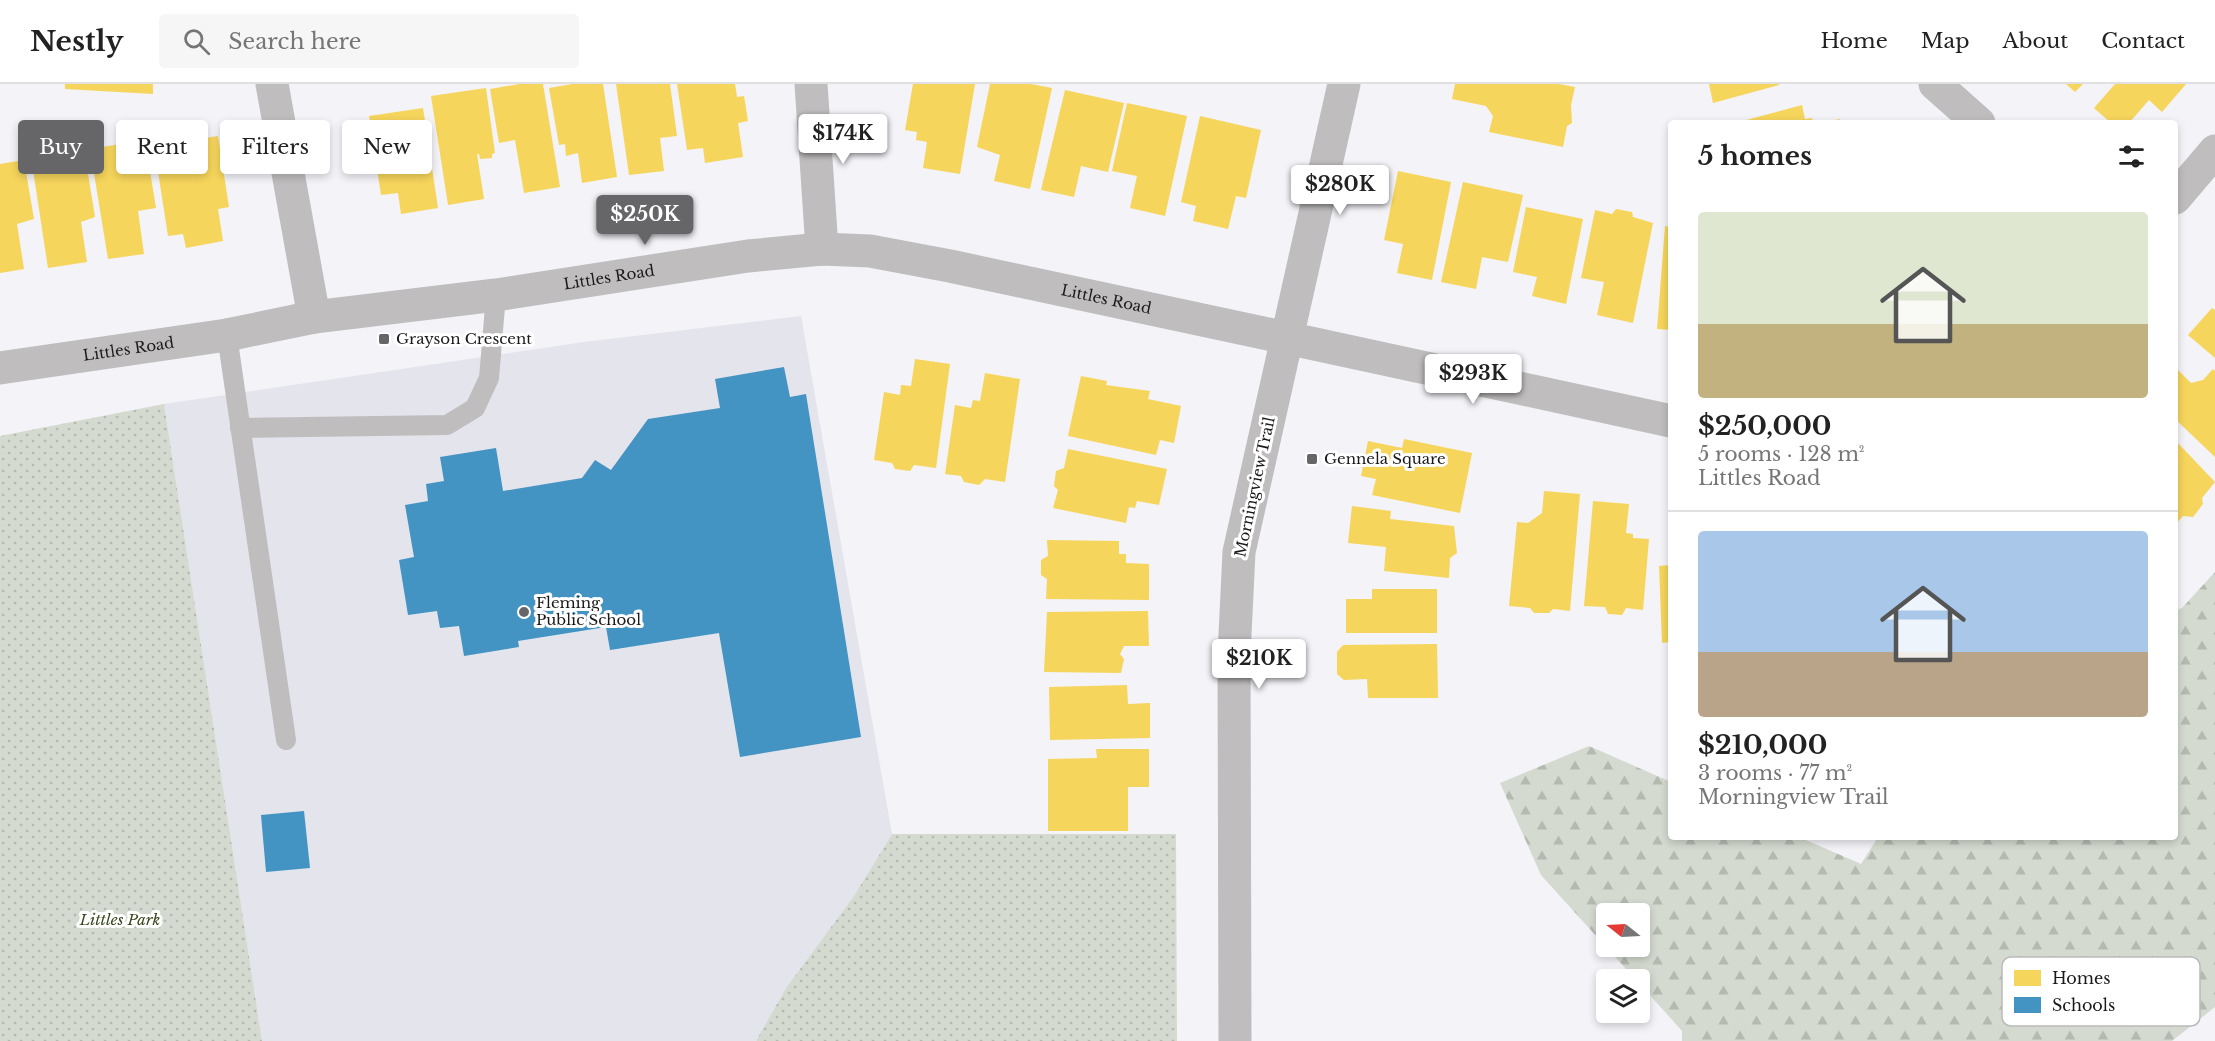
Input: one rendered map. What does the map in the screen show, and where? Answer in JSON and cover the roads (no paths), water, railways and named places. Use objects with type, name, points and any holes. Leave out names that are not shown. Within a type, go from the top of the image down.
[{"type":"street","points":[[272,84],[314,317]]},
{"type":"street","points":[[811,84],[822,249]]},
{"type":"street","name":"Morningview Trail","points":[[1235,1041],[1234,655],[1239,552],[1344,84]]},
{"type":"street","points":[[1935,84],[1976,120]]},
{"type":"street","points":[[2178,195],[2215,152]]},
{"type":"street","name":"Littles Road","points":[[0,368],[227,335],[314,317],[496,294],[748,256],[822,249],[870,251],[950,266],[1287,338]]},
{"type":"street","points":[[1287,338],[1668,420]]},
{"type":"lane","points":[[240,428],[447,425],[475,408],[489,378],[496,294]]},
{"type":"lane","points":[[227,335],[286,740]]},
{"type":"place","name":"Grayson Crescent","points":[[384,339]]},
{"type":"place","name":"Gennela Square","points":[[1312,459]]},
{"type":"place","name":"Fleming Public School","points":[[524,612]]},
{"type":"park label","name":"Littles Park","points":[[120,920]]}]
